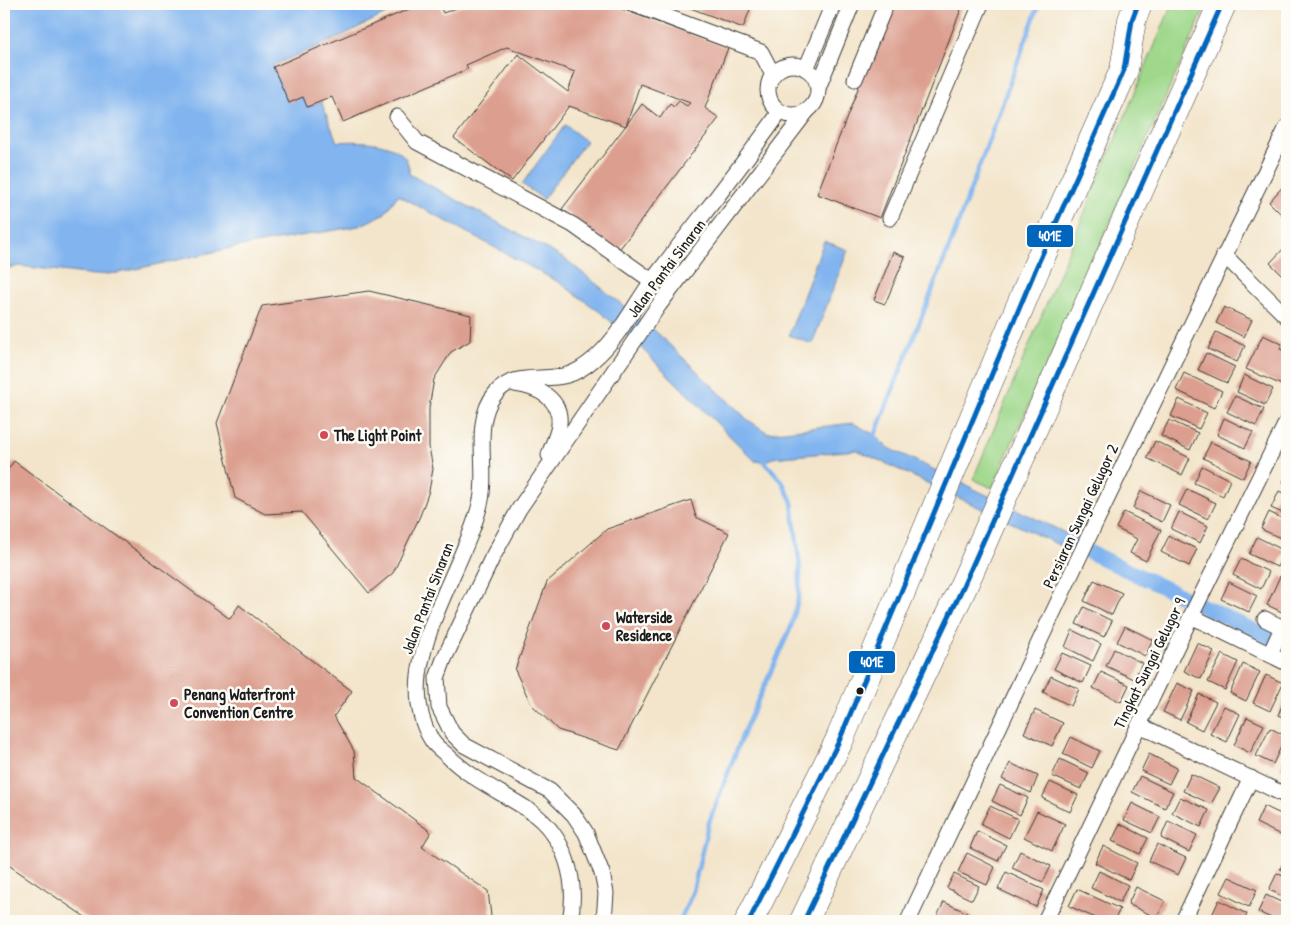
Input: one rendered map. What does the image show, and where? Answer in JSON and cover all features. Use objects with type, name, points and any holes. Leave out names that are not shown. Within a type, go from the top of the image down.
[{"type":"highway","points":[[1124,70],[1132,20],[1138,4]]},
{"type":"highway","points":[[749,921],[839,741],[1036,268],[1124,70],[1156,4]]},
{"type":"highway","points":[[804,921],[989,530],[1222,4]]},
{"type":"highway","points":[[815,921],[834,861]]},
{"type":"street","points":[[633,4],[761,52],[773,74]]},
{"type":"street","points":[[806,69],[833,4]]},
{"type":"street","points":[[818,88],[816,81],[806,69],[792,65],[784,66],[773,74],[769,82],[768,95],[780,112],[794,115],[806,111],[815,101],[818,88],[852,4]]},
{"type":"street","points":[[855,79],[886,4]]},
{"type":"street","points":[[890,218],[981,4]]},
{"type":"street","name":"Jalan Pantai Sinaran","points":[[604,921],[606,893],[602,872],[594,849],[574,816],[550,791],[464,745],[452,733],[443,718],[437,694],[438,678],[444,659],[488,566],[519,508],[624,353],[806,111]]},
{"type":"street","name":"Jalan Pantai Sinaran","points":[[570,921],[574,902],[569,863],[552,833],[533,813],[462,771],[434,744],[426,730],[418,700],[420,665],[428,637],[472,531],[481,497],[484,418],[494,396],[501,388],[520,378],[565,375],[579,371],[605,349],[652,281],[780,112]]},
{"type":"street","points":[[396,117],[416,142],[573,225],[652,281]]},
{"type":"street","name":"Persiaran Sungai Gelugor 2","points":[[908,921],[1090,534],[1287,127]]},
{"type":"street","points":[[1224,256],[1287,317]]},
{"type":"street","name":"Jalan Pantai Sinaran","points":[[511,383],[526,385],[547,394],[554,402],[558,413],[558,429],[542,475]]},
{"type":"street","name":"Tingkat Sungai Gelugor 9","points":[[1045,921],[1204,589],[1287,421]]},
{"type":"street","points":[[1193,612],[1271,651],[1287,663]]},
{"type":"street","points":[[1265,619],[1283,629],[1271,651]]},
{"type":"street","points":[[1139,725],[1287,796]]},
{"type":"street","points":[[1183,921],[1251,778]]},
{"type":"green space","points":[[1172,4],[1207,4],[992,488],[973,479]]},
{"type":"water","points":[[4,4],[399,4],[400,7],[333,40],[273,65],[288,102],[303,97],[308,107],[321,101],[337,142],[372,143],[394,149],[403,155],[408,163],[409,174],[565,259],[653,329],[748,420],[768,433],[853,423],[875,435],[887,447],[1082,541],[1076,553],[857,450],[772,458],[765,462],[755,461],[641,348],[600,312],[560,283],[398,195],[384,214],[359,226],[236,247],[118,273],[94,275],[20,266],[4,269]]},
{"type":"water","points":[[565,125],[586,141],[543,199],[522,184]]},
{"type":"water","points":[[824,241],[848,250],[812,344],[789,335]]},
{"type":"building","points":[[421,4],[439,4],[443,13],[468,4],[608,4],[728,48],[705,108],[719,118],[618,251],[562,209],[626,126],[569,106],[512,181],[454,138],[518,54],[568,92],[575,72],[507,47],[466,65],[468,69],[343,122],[332,97],[307,107],[303,97],[289,103],[273,67]],"holes":[[[640,84],[690,103],[687,106],[679,101],[674,107],[670,104],[660,118],[642,104],[626,125]]]},
{"type":"building","points":[[680,4],[752,4],[743,28]]},
{"type":"building","points":[[891,4],[963,4],[880,218],[817,194]]},
{"type":"building","points":[[1287,182],[1287,220],[1269,202]]},
{"type":"building","points":[[1287,245],[1287,272],[1283,276],[1270,263]]},
{"type":"building","points":[[893,252],[905,257],[885,304],[874,300]]},
{"type":"building","name":"The Light Point","points":[[369,291],[471,315],[470,341],[451,352],[434,379],[429,408],[429,447],[433,469],[429,491],[420,516],[393,573],[369,593],[302,512],[265,514],[235,498],[217,423],[262,306]]},
{"type":"building","points":[[1224,307],[1252,320],[1244,337],[1216,323]]},
{"type":"building","points":[[1216,332],[1245,346],[1237,362],[1208,349]]},
{"type":"building","points":[[1263,335],[1282,344],[1280,349],[1287,352],[1283,365],[1287,367],[1287,379],[1284,386],[1246,369]]},
{"type":"building","points":[[1206,353],[1235,367],[1227,383],[1198,370]]},
{"type":"building","points":[[1184,373],[1222,391],[1214,408],[1176,390]]},
{"type":"building","points":[[1244,375],[1273,389],[1265,405],[1237,392]]},
{"type":"building","points":[[1235,396],[1264,409],[1256,426],[1227,412]]},
{"type":"building","points":[[1179,399],[1207,413],[1199,429],[1171,416]]},
{"type":"building","points":[[1224,418],[1253,432],[1245,448],[1217,435]]},
{"type":"building","points":[[1169,420],[1198,433],[1190,450],[1161,436]]},
{"type":"building","points":[[1155,441],[1190,458],[1182,475],[1147,458]]},
{"type":"building","points":[[1211,442],[1251,461],[1243,478],[1203,458]]},
{"type":"building","name":"Penang Waterfront Convention Centre","points":[[14,461],[230,619],[239,605],[352,691],[334,716],[354,751],[356,777],[431,832],[422,847],[488,891],[491,916],[486,921],[91,921],[4,862],[4,475]]},
{"type":"building","points":[[1202,466],[1230,480],[1223,496],[1194,483]]},
{"type":"building","points":[[1287,473],[1287,485],[1283,482]]},
{"type":"building","points":[[1187,489],[1216,503],[1208,519],[1179,505]]},
{"type":"building","points":[[1141,491],[1170,505],[1162,522],[1133,508]]},
{"type":"building","points":[[1279,491],[1287,495],[1287,515],[1271,508]]},
{"type":"building","name":"Waterside Residence","points":[[691,500],[696,517],[729,533],[619,750],[558,730],[531,704],[515,670],[547,582],[607,529]]},
{"type":"building","points":[[1124,512],[1161,530],[1146,561],[1130,553],[1137,539],[1116,528]]},
{"type":"building","points":[[1179,512],[1208,526],[1200,543],[1171,529]]},
{"type":"building","points":[[1269,512],[1287,521],[1287,541],[1261,529]]},
{"type":"building","points":[[1169,536],[1197,549],[1189,566],[1161,552]]},
{"type":"building","points":[[1257,537],[1285,551],[1277,567],[1249,554]]},
{"type":"building","points":[[1241,559],[1269,572],[1261,589],[1233,575]]},
{"type":"building","points":[[1280,576],[1287,580],[1287,605],[1284,613],[1267,605]]},
{"type":"building","points":[[1094,580],[1122,593],[1112,615],[1084,601]]},
{"type":"building","points":[[1229,582],[1257,596],[1249,612],[1221,599]]},
{"type":"building","points":[[1084,607],[1112,621],[1104,637],[1076,624]]},
{"type":"building","points":[[1125,626],[1153,640],[1145,656],[1117,642]]},
{"type":"building","points":[[1072,630],[1101,644],[1093,661],[1065,647]]},
{"type":"building","points":[[1197,643],[1214,651],[1201,679],[1184,671]]},
{"type":"building","points":[[1114,649],[1142,663],[1134,679],[1106,666]]},
{"type":"building","points":[[1062,653],[1091,666],[1083,683],[1054,669]]},
{"type":"building","points":[[1222,654],[1238,662],[1225,690],[1208,682]]},
{"type":"building","points":[[1243,664],[1260,672],[1246,701],[1230,693]]},
{"type":"building","points":[[1101,672],[1129,685],[1121,702],[1093,688]]},
{"type":"building","points":[[1266,675],[1283,683],[1270,711],[1253,703]]},
{"type":"building","points":[[1051,676],[1079,689],[1071,706],[1043,692]]},
{"type":"building","points":[[1177,683],[1194,691],[1180,720],[1163,712]]},
{"type":"building","points":[[1199,694],[1216,702],[1202,730],[1186,722]]},
{"type":"building","points":[[1287,694],[1287,719],[1278,715]]},
{"type":"building","points":[[1224,706],[1240,714],[1227,742],[1210,734]]},
{"type":"building","points":[[1035,710],[1063,723],[1052,746],[1024,733]]},
{"type":"building","points":[[1247,717],[1264,725],[1250,753],[1234,745]]},
{"type":"building","points":[[1270,728],[1286,736],[1273,764],[1256,756]]},
{"type":"building","points":[[1071,737],[1100,751],[1092,768],[1063,754]]},
{"type":"building","points":[[1287,752],[1287,771],[1280,768]]},
{"type":"building","points":[[1149,754],[1177,768],[1169,784],[1141,771]]},
{"type":"building","points":[[1060,759],[1089,773],[1081,789],[1052,776]]},
{"type":"building","points":[[1010,763],[1038,776],[1031,793],[1002,779]]},
{"type":"building","points":[[1191,774],[1220,788],[1211,804],[1183,791]]},
{"type":"building","points":[[1140,776],[1173,792],[1165,808],[1132,792]]},
{"type":"building","points":[[1050,782],[1078,795],[1070,812],[1042,798]]},
{"type":"building","points":[[1000,785],[1028,798],[1020,815],[992,801]]},
{"type":"building","points":[[1180,797],[1209,810],[1201,827],[1172,813]]},
{"type":"building","points":[[1132,803],[1160,817],[1152,833],[1124,820]]},
{"type":"building","points":[[990,806],[1018,819],[1009,838],[981,824]]},
{"type":"building","points":[[1264,806],[1287,817],[1285,837],[1256,823]]},
{"type":"building","points":[[1037,811],[1065,824],[1052,851],[1024,837]]},
{"type":"building","points":[[1168,821],[1197,835],[1189,852],[1161,838]]},
{"type":"building","points":[[1120,824],[1148,838],[1140,854],[1112,841]]},
{"type":"building","points":[[977,831],[1006,845],[998,861],[970,848]]},
{"type":"building","points":[[1157,844],[1186,858],[1178,875],[1149,861]]},
{"type":"building","points":[[1103,846],[1137,863],[1129,880],[1095,863]]},
{"type":"building","points":[[1020,851],[1051,866],[1043,882],[1012,868]]},
{"type":"building","points":[[967,853],[995,867],[987,885],[958,872]]},
{"type":"building","points":[[1287,854],[1287,872],[1280,869]]},
{"type":"building","points":[[1099,871],[1128,885],[1120,902],[1091,888]]},
{"type":"building","points":[[1006,872],[1044,890],[1036,907],[998,889]]},
{"type":"building","points":[[1277,873],[1287,878],[1287,898],[1269,890]]},
{"type":"building","points":[[954,874],[979,886],[972,900],[947,888]]},
{"type":"building","points":[[1229,877],[1257,890],[1249,907],[1221,893]]},
{"type":"building","points":[[1136,887],[1165,901],[1157,918],[1128,904]]},
{"type":"building","points":[[1077,889],[1120,909],[1114,921],[1102,921],[1069,906]]},
{"type":"building","points":[[1266,895],[1287,905],[1287,921],[1278,921],[1258,912]]},
{"type":"building","points":[[1219,900],[1247,914],[1244,921],[1221,921],[1211,917]]},
{"type":"building","points":[[944,902],[972,915],[969,921],[942,921],[936,918]]},
{"type":"waterway","points":[[875,441],[875,435],[952,240],[1039,4]]},
{"type":"waterway","points":[[680,921],[693,891],[708,825],[744,731],[791,627],[799,595],[800,568],[792,502],[782,481],[762,459]]},
{"type":"waterway","points":[[1072,544],[1287,646]]},
{"type":"transit line","name":"401E","points":[[749,921],[839,741],[1036,268],[1124,70],[1132,20],[1138,4]]},
{"type":"transit line","name":"401E","points":[[804,921],[962,589],[1222,4]]},
{"type":"place","name":"The Light Point","points":[[324,435]]},
{"type":"place","name":"Waterside Residence","points":[[606,626]]},
{"type":"place","name":"Penang Waterfront Convention Centre","points":[[174,703]]}]
